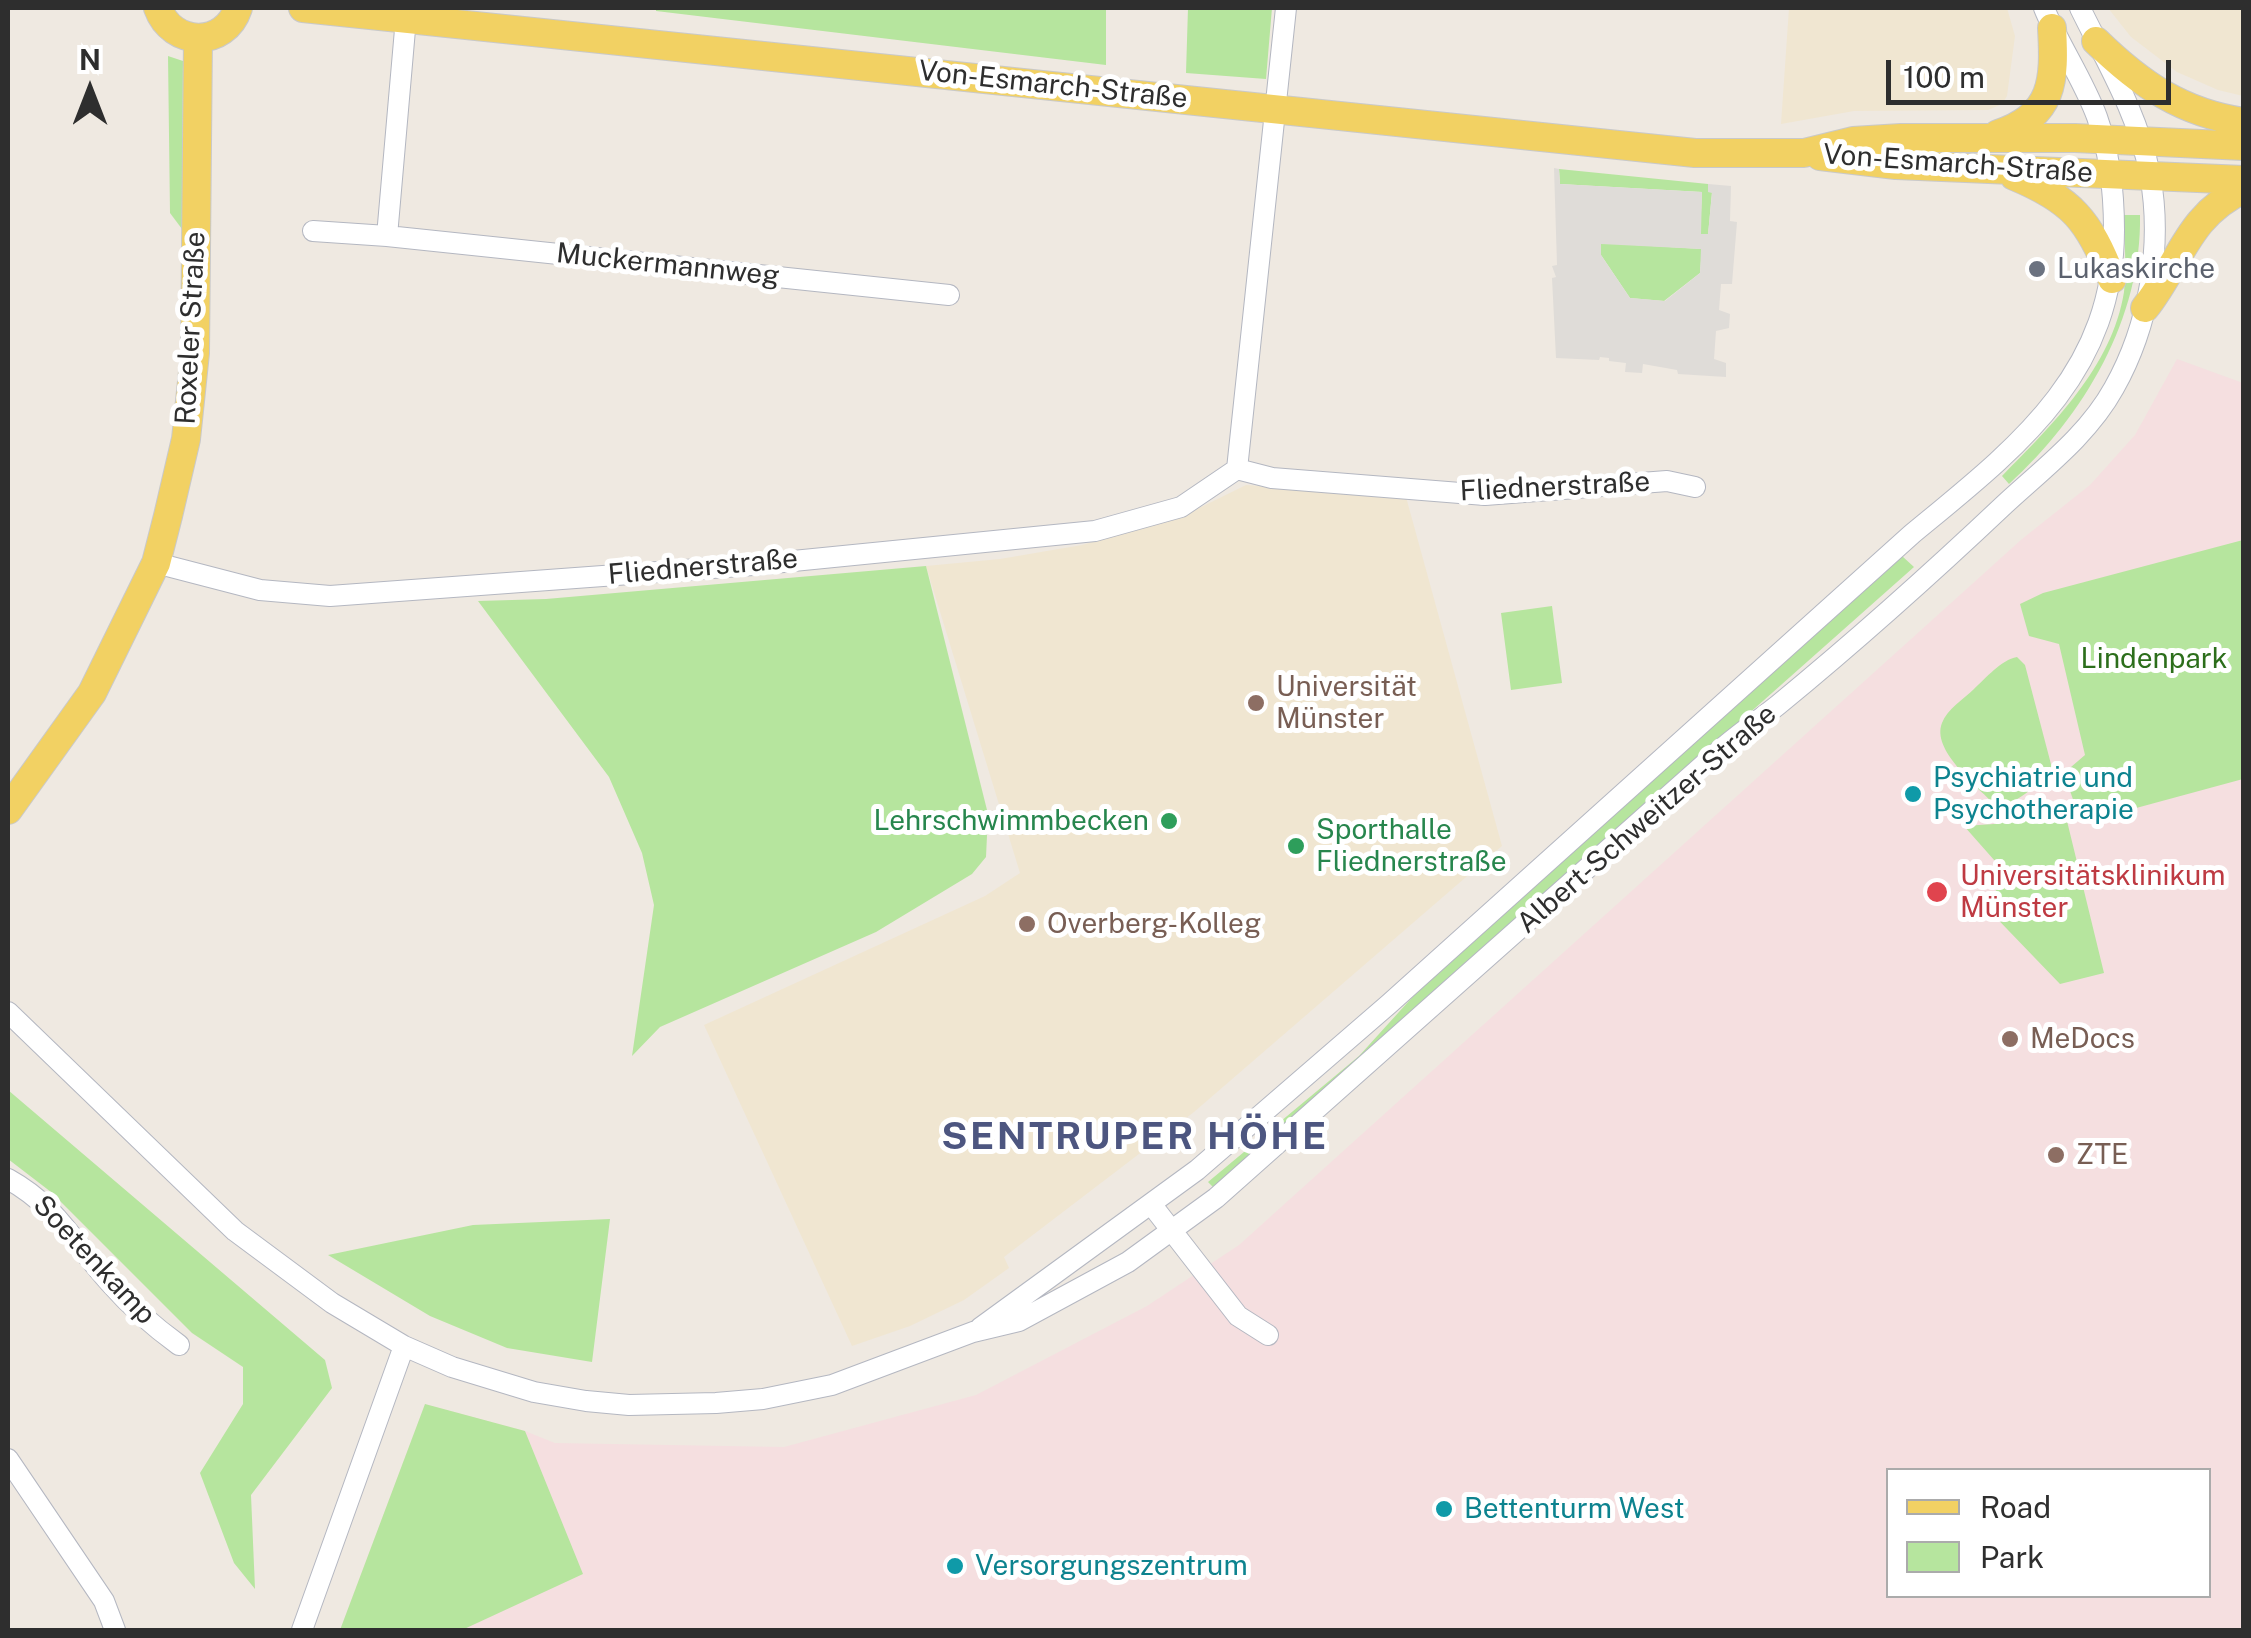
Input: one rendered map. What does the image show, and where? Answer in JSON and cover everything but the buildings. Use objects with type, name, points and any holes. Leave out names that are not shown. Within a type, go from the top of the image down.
[{"type":"main road","points":[[158,8],[168,27],[198,39],[224,30],[238,8]]},
{"type":"main road","name":"Von-Esmarch-Straße","points":[[303,8],[1695,153],[1804,154],[1896,165],[2244,180]]},
{"type":"main road","points":[[1984,138],[2021,126],[2039,110],[2053,72],[2048,18]]},
{"type":"main road","name":"Roxeler Straße","points":[[8,810],[92,693],[156,563],[186,439],[194,354],[198,39]]},
{"type":"main road","points":[[2096,41],[2128,72],[2166,98],[2212,117],[2244,122]]},
{"type":"main road","name":"Von-Esmarch-Straße","points":[[1804,154],[1853,141],[1984,138],[2244,146]]},
{"type":"main road","points":[[1999,169],[2040,186],[2076,211],[2094,236],[2112,278]]},
{"type":"main road","points":[[2145,308],[2200,219],[2244,189]]},
{"type":"street","points":[[1237,469],[1286,8]]},
{"type":"street","name":"Albert-Schweitzer-Straße","points":[[8,1012],[259,1251],[332,1303],[404,1346],[452,1368],[534,1392],[586,1401],[674,1405],[747,1400],[802,1392],[869,1372],[974,1332],[1019,1321],[1128,1262],[1216,1198],[1718,752],[1781,703],[1982,526],[2098,412],[2126,364],[2145,308],[2152,250],[2150,176],[2141,141],[2080,8]]},
{"type":"street","points":[[387,236],[406,18]]},
{"type":"street","name":"Albert-Schweitzer-Straße","points":[[974,1332],[1197,1170],[1389,1004],[1955,498],[2016,443],[2062,392],[2096,332],[2108,298],[2114,228],[2112,174],[2095,113],[2048,18]]},
{"type":"street","name":"Muckermannweg","points":[[313,230],[949,295]]},
{"type":"street","name":"Fliednerstraße","points":[[156,563],[260,590],[330,596],[753,565],[1095,531],[1181,507],[1237,469],[1272,478],[1485,495],[1667,482],[1695,486]]},
{"type":"street","points":[[1955,498],[1982,526]]},
{"type":"street","name":"Soetenkamp","points":[[8,1178],[53,1210],[130,1305],[178,1345]]},
{"type":"street","points":[[1151,1204],[1238,1316],[1268,1335]]},
{"type":"street","points":[[302,1630],[404,1346]]},
{"type":"street","points":[[8,1459],[104,1601],[115,1630]]},
{"type":"shaded area","points":[[1789,8],[2007,8],[2015,36],[2007,96],[2002,104],[1988,110],[1854,111],[1781,124]]},
{"type":"shaded area","points":[[2108,8],[2243,8],[2243,96],[2177,72],[2131,37]]},
{"type":"shaded area","points":[[1554,168],[1559,169],[1560,184],[1702,192],[1701,234],[1708,234],[1712,193],[1708,192],[1708,184],[1731,186],[1730,221],[1737,222],[1732,284],[1721,284],[1719,310],[1730,314],[1729,328],[1716,331],[1714,359],[1726,363],[1726,377],[1678,374],[1677,370],[1643,364],[1642,373],[1625,372],[1626,363],[1609,358],[1556,358],[1552,278],[1556,277],[1552,266],[1557,265]],"holes":[[[1601,244],[1701,249],[1700,273],[1665,301],[1630,298],[1601,255]]]},
{"type":"shaded area","name":"Universitätsklinikum Münster","points":[[2177,359],[2243,383],[2243,1630],[340,1630],[425,1404],[555,1443],[784,1447],[976,1395],[1147,1306],[1239,1245],[2022,539],[2090,485],[2135,435]]},
{"type":"shaded area","points":[[1246,485],[1406,497],[1502,846],[1194,1112],[1004,1257],[1009,1268],[964,1300],[910,1326],[852,1346],[704,1025],[985,896],[1020,873],[926,566],[1082,545],[1185,515]]},
{"type":"green space","points":[[1106,8],[1106,65],[656,11]]},
{"type":"green space","points":[[1188,8],[1272,8],[1266,79],[1186,73]]},
{"type":"green space","points":[[168,56],[183,61],[182,229],[170,213]]},
{"type":"green space","points":[[1559,169],[1708,184],[1708,192],[1712,192],[1708,235],[1700,234],[1702,192],[1560,184]]},
{"type":"green space","points":[[2124,215],[2140,215],[2131,291],[2119,327],[2084,396],[2061,428],[2009,484],[2002,476],[2077,393],[2107,345],[2124,292]]},
{"type":"green space","points":[[1601,243],[1702,249],[1700,273],[1664,301],[1630,298],[1601,255]]},
{"type":"green space","name":"Lindenpark","points":[[2243,540],[2243,779],[2081,823],[2064,773],[2085,755],[2059,644],[2029,636],[2020,604],[2043,593]]},
{"type":"green space","points":[[1902,556],[1914,567],[1214,1188],[1208,1182],[1359,1056],[1447,959]]},
{"type":"green space","points":[[926,566],[988,814],[986,857],[972,874],[876,932],[660,1027],[632,1056],[654,905],[642,853],[609,777],[478,601],[546,599]]},
{"type":"green space","points":[[1552,606],[1562,683],[1511,690],[1501,613]]},
{"type":"green space","points":[[2017,657],[2025,665],[2052,768],[2019,798],[1994,804],[1949,756],[1940,733],[1944,718],[1952,709],[1994,670]]},
{"type":"green space","points":[[2052,809],[2067,821],[2104,973],[2060,984],[1982,903],[2010,878],[1964,826],[1994,824]]},
{"type":"green space","points":[[8,1090],[325,1360],[332,1388],[251,1495],[255,1589],[234,1563],[200,1473],[243,1404],[243,1367],[192,1333],[51,1192],[8,1159]]},
{"type":"green space","points":[[610,1219],[592,1362],[507,1348],[430,1316],[328,1255],[473,1225]]},
{"type":"green space","points":[[425,1404],[525,1431],[583,1574],[462,1630],[340,1630]]},
{"type":"place","name":"Lukaskirche","points":[[2037,269]]},
{"type":"place","name":"Universität Münster","points":[[1256,703]]},
{"type":"place","name":"Psychiatrie und Psychotherapie","points":[[1913,794]]},
{"type":"place","name":"Lehrschwimmbecken","points":[[1169,821]]},
{"type":"place","name":"Sporthalle Fliednerstraße","points":[[1296,846]]},
{"type":"place","name":"Universitätsklinikum Münster","points":[[1937,892]]},
{"type":"place","name":"Overberg-Kolleg","points":[[1027,924]]},
{"type":"place","name":"MeDocs","points":[[2010,1039]]},
{"type":"place","name":"ZTE","points":[[2056,1155]]},
{"type":"place","name":"Bettenturm West","points":[[1444,1509]]},
{"type":"place","name":"Versorgungszentrum","points":[[955,1566]]},
{"type":"district","name":"SENTRUPER HÖHE","points":[[1135,1137]]}]
